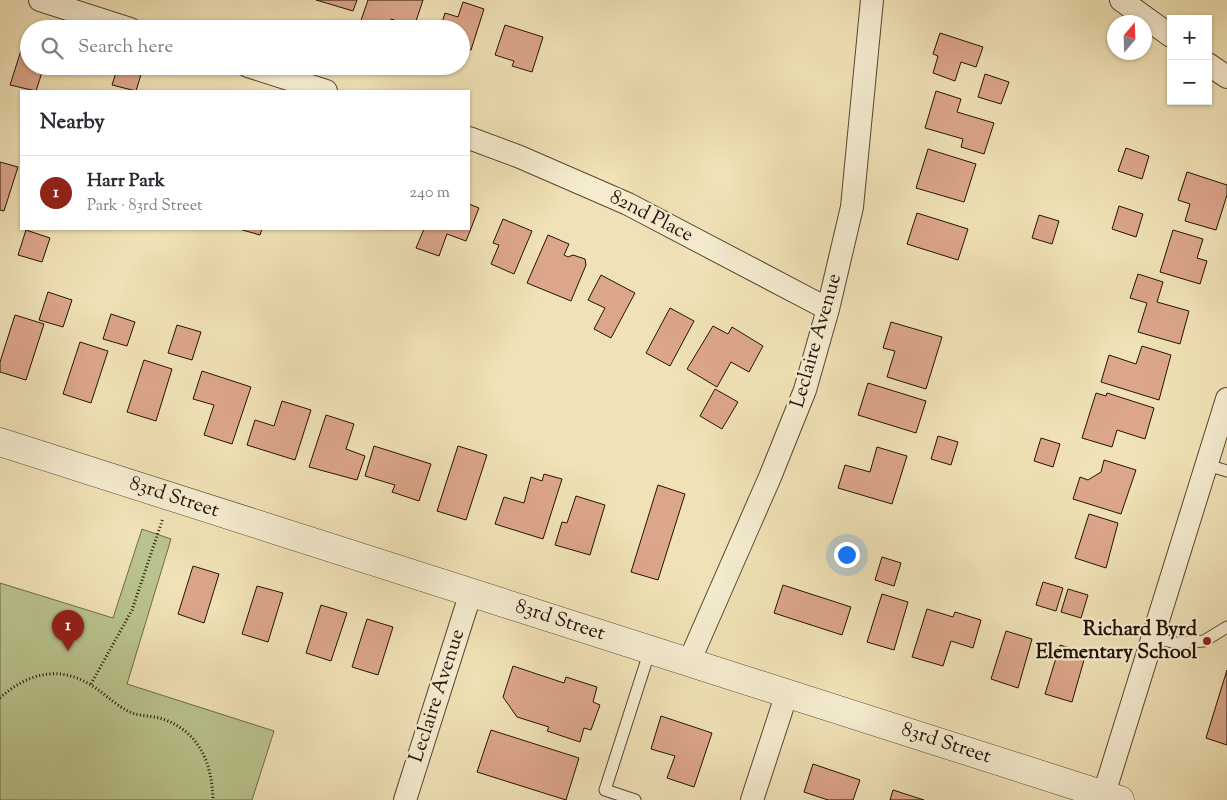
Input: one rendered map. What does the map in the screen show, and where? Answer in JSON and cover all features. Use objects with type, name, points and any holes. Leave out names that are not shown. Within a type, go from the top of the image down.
[{"type":"street","points":[[40,0],[102,20]]},
{"type":"street","name":"Leclaire Avenue","points":[[689,662],[806,390],[828,309],[852,207],[872,0]]},
{"type":"street","points":[[1121,0],[1167,33]]},
{"type":"street","points":[[1212,67],[1227,77]]},
{"type":"street","points":[[276,75],[323,90]]},
{"type":"street","name":"82nd Place","points":[[470,138],[520,157],[628,204],[828,309]]},
{"type":"street","points":[[1108,798],[1152,637],[1217,468],[1227,399]]},
{"type":"street","name":"83rd Street","points":[[0,442],[787,693],[1108,798]]},
{"type":"street","name":"Leclaire Avenue","points":[[405,800],[471,592]]},
{"type":"street","points":[[752,800],[787,693]]},
{"type":"lane","points":[[1152,637],[1176,643],[1204,641],[1227,627]]},
{"type":"lane","points":[[636,800],[605,790],[650,650]]},
{"type":"path","points":[[91,684],[132,610],[170,496]]},
{"type":"path","points":[[0,698],[10,688],[28,678],[45,674],[59,673],[72,675],[91,684],[128,712],[163,719],[187,732],[207,759],[212,779],[213,800]]},
{"type":"green space","points":[[142,529],[171,539],[127,684],[274,731],[252,800],[0,800],[0,583],[113,618]]},
{"type":"building","points":[[316,0],[357,0],[353,11]]},
{"type":"building","points":[[368,0],[423,0],[416,20],[361,20]]},
{"type":"building","points":[[463,2],[484,9],[471,50],[470,20],[443,20],[445,13],[458,17]]},
{"type":"building","points":[[505,25],[543,37],[532,72],[512,66],[514,61],[495,55]]},
{"type":"building","points":[[940,33],[983,47],[976,67],[961,62],[955,81],[933,73],[938,56],[933,54]]},
{"type":"building","points":[[20,54],[20,75],[41,75],[36,90],[10,85]]},
{"type":"building","points":[[985,74],[1009,82],[1001,104],[978,97]]},
{"type":"building","points":[[115,75],[141,75],[136,90],[112,85]]},
{"type":"building","points":[[936,91],[961,99],[957,112],[994,123],[984,154],[961,147],[963,139],[925,128]]},
{"type":"building","points":[[1126,148],[1149,156],[1142,179],[1118,171]]},
{"type":"building","points":[[928,149],[976,164],[964,202],[916,188]]},
{"type":"building","points":[[0,162],[18,167],[4,211],[0,210]]},
{"type":"building","points":[[1187,172],[1227,185],[1227,195],[1216,230],[1185,221],[1190,204],[1178,200]]},
{"type":"building","points":[[470,204],[479,208],[466,241],[447,234],[439,256],[416,248],[424,230],[470,230]]},
{"type":"building","points":[[1119,206],[1143,214],[1136,237],[1112,229]]},
{"type":"building","points":[[917,213],[968,229],[958,260],[907,244]]},
{"type":"building","points":[[1039,215],[1059,221],[1052,244],[1032,238]]},
{"type":"building","points":[[503,219],[532,231],[514,274],[491,264],[499,245],[493,243]]},
{"type":"building","points":[[26,230],[50,238],[42,262],[18,255]]},
{"type":"building","points":[[242,230],[262,230],[260,235]]},
{"type":"building","points":[[1173,230],[1203,239],[1197,258],[1207,261],[1200,284],[1160,272]]},
{"type":"building","points":[[548,235],[569,244],[564,255],[568,257],[573,255],[585,259],[586,265],[571,301],[527,283]]},
{"type":"building","points":[[1138,274],[1163,282],[1157,302],[1189,311],[1180,344],[1138,332],[1147,303],[1130,298]]},
{"type":"building","points":[[601,275],[635,293],[611,338],[594,329],[605,308],[588,300]]},
{"type":"building","points":[[48,292],[72,300],[63,327],[39,320]]},
{"type":"building","points":[[670,308],[694,321],[670,366],[646,353]]},
{"type":"building","points":[[111,314],[135,322],[127,346],[103,339]]},
{"type":"building","points":[[15,315],[44,324],[26,380],[0,372],[0,362]]},
{"type":"building","points":[[891,322],[942,337],[926,389],[887,377],[895,351],[883,348]]},
{"type":"building","points":[[177,325],[201,332],[192,360],[168,353]]},
{"type":"building","points":[[713,326],[728,334],[732,327],[763,346],[749,372],[731,362],[717,387],[687,369]]},
{"type":"building","points":[[80,342],[108,351],[91,403],[63,394]]},
{"type":"building","points":[[1142,346],[1171,355],[1159,400],[1101,382],[1109,355],[1136,364]]},
{"type":"building","points":[[144,360],[172,369],[156,421],[127,412]]},
{"type":"building","points":[[202,371],[251,387],[232,444],[204,435],[214,405],[193,399]]},
{"type":"building","points":[[868,383],[926,401],[916,433],[858,415]]},
{"type":"building","points":[[715,389],[738,402],[722,429],[700,416]]},
{"type":"building","points":[[1096,393],[1106,396],[1107,393],[1154,408],[1145,439],[1117,430],[1112,447],[1082,438]]},
{"type":"building","points":[[282,401],[311,410],[295,460],[247,445],[255,420],[274,426]]},
{"type":"building","points":[[326,415],[354,424],[346,449],[365,456],[357,480],[309,467]]},
{"type":"building","points":[[938,436],[958,442],[951,465],[931,459]]},
{"type":"building","points":[[1041,438],[1060,444],[1053,467],[1034,461]]},
{"type":"building","points":[[374,446],[431,464],[419,501],[392,492],[395,485],[365,476]]},
{"type":"building","points":[[458,446],[487,455],[466,520],[437,511]]},
{"type":"building","points":[[877,447],[907,456],[892,504],[838,488],[845,465],[870,472]]},
{"type":"building","points":[[1104,460],[1136,470],[1121,514],[1073,499],[1080,477],[1088,480],[1101,472]]},
{"type":"building","points":[[544,474],[562,479],[543,539],[495,524],[504,497],[524,503],[531,477],[542,481]]},
{"type":"building","points":[[658,485],[685,494],[658,580],[631,572]]},
{"type":"building","points":[[576,496],[605,505],[590,555],[555,545],[562,522],[567,523]]},
{"type":"building","points":[[1089,514],[1118,523],[1106,568],[1075,558]]},
{"type":"building","points":[[882,557],[901,563],[894,586],[875,580]]},
{"type":"building","points":[[193,566],[219,574],[204,623],[178,614]]},
{"type":"building","points":[[1043,582],[1063,588],[1056,611],[1036,605]]},
{"type":"building","points":[[783,585],[851,607],[842,635],[774,613]]},
{"type":"building","points":[[257,586],[283,593],[268,642],[242,634]]},
{"type":"building","points":[[1068,589],[1088,595],[1081,618],[1061,612]]},
{"type":"building","points":[[882,594],[908,602],[894,650],[867,642]]},
{"type":"building","points":[[321,605],[347,613],[331,661],[306,653]]},
{"type":"building","points":[[927,609],[953,617],[955,612],[981,620],[973,648],[951,641],[943,666],[912,657]]},
{"type":"building","points":[[367,619],[393,627],[378,675],[352,667]]},
{"type":"building","points":[[1006,631],[1032,639],[1018,688],[991,679]]},
{"type":"building","points":[[1060,645],[1086,653],[1072,702],[1045,694]]},
{"type":"building","points":[[513,666],[564,683],[566,677],[597,687],[593,702],[600,705],[591,730],[584,728],[580,742],[547,731],[549,727],[517,717],[503,697]]},
{"type":"building","points":[[1227,670],[1227,745],[1206,738]]},
{"type":"building","points":[[661,716],[712,733],[694,787],[667,778],[675,756],[651,749]]},
{"type":"building","points":[[491,730],[579,758],[566,800],[477,772]]},
{"type":"building","points":[[813,764],[860,780],[853,800],[828,800],[804,792]]},
{"type":"building","points":[[893,790],[924,800],[890,800]]},
{"type":"place","name":"Richard Byrd Elementary School","points":[[1207,641]]},
{"type":"place","name":"Harr Park","points":[[68,651]]}]
